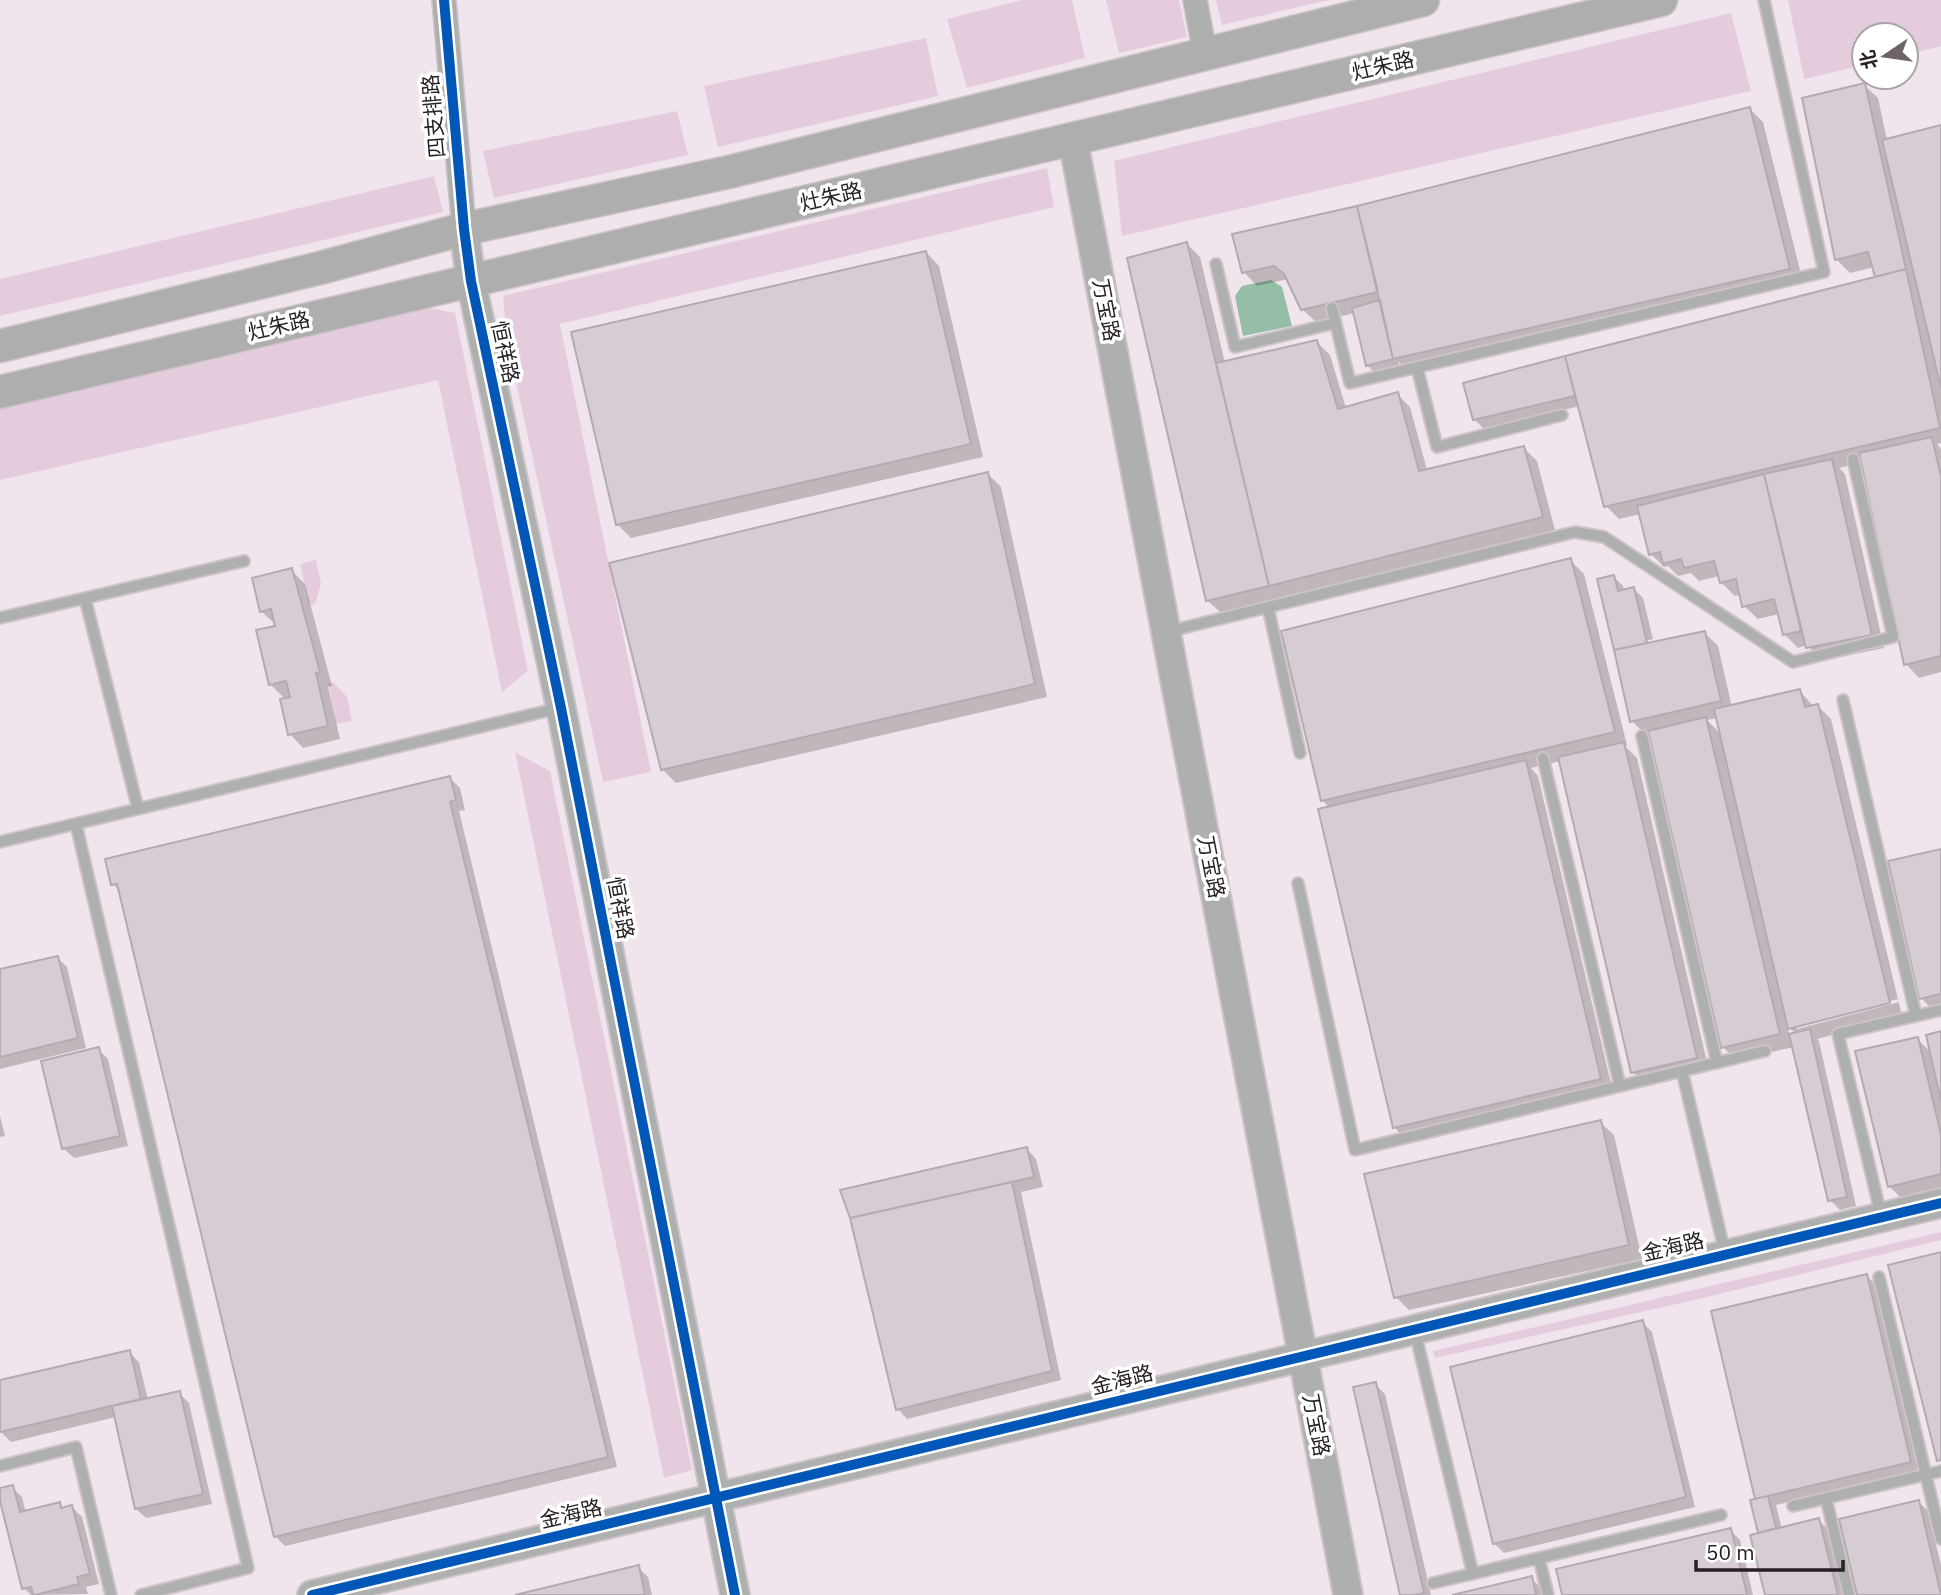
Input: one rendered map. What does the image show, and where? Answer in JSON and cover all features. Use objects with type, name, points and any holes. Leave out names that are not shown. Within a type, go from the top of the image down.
[{"type":"main road","points":[[0,346],[320,268],[464,229],[729,172],[1423,0]]},
{"type":"main road","name":"灶朱路","points":[[0,392],[1661,0]]},
{"type":"street","name":"四支排路","points":[[444,0],[464,229]]},
{"type":"street","points":[[1195,0],[1205,53]]},
{"type":"street","name":"万宝路","points":[[1073,140],[1348,1595]]},
{"type":"street","name":"恒祥路","points":[[464,229],[471,281],[561,708],[735,1595]]},
{"type":"street","name":"金海路","points":[[312,1595],[716,1500],[1941,1203]]},
{"type":"lane","points":[[1332,308],[1350,383],[1824,272],[1764,0]]},
{"type":"lane","points":[[1216,264],[1235,346],[1335,323]]},
{"type":"lane","points":[[1417,367],[1437,447],[1562,415]]},
{"type":"lane","points":[[1166,632],[1575,532],[1604,537],[1793,662],[1868,644],[1893,637],[1853,459]]},
{"type":"lane","points":[[0,618],[244,561]]},
{"type":"lane","points":[[86,598],[138,809]]},
{"type":"lane","points":[[1268,607],[1300,753]]},
{"type":"lane","points":[[1843,700],[1916,1016]]},
{"type":"lane","points":[[0,842],[561,708]]},
{"type":"lane","points":[[1642,736],[1717,1063]]},
{"type":"lane","points":[[1543,758],[1620,1086]]},
{"type":"lane","points":[[76,824],[248,1568],[141,1595]]},
{"type":"lane","points":[[1298,883],[1355,1150],[1766,1051]]},
{"type":"lane","points":[[1881,1218],[1838,1034],[1941,1010]]},
{"type":"lane","points":[[1682,1072],[1726,1255]]},
{"type":"lane","points":[[1879,1277],[1941,1539]]},
{"type":"lane","points":[[1414,1329],[1473,1574]]},
{"type":"lane","points":[[0,1466],[76,1447],[111,1595]]},
{"type":"lane","points":[[1793,1506],[1941,1471]]},
{"type":"lane","points":[[1826,1498],[1849,1595]]},
{"type":"lane","points":[[1433,1583],[1721,1516]]},
{"type":"lane","points":[[1539,1558],[1548,1595]]},
{"type":"shaded area","points":[[1022,0],[1072,0],[1085,58],[967,88],[947,19]]},
{"type":"shaded area","points":[[1106,0],[1179,0],[1187,37],[1119,53]]},
{"type":"shaded area","points":[[1216,0],[1329,0],[1222,25]]},
{"type":"shaded area","points":[[1788,0],[1941,0],[1941,46],[1920,51],[1920,21],[1850,21],[1850,68],[1804,79]]},
{"type":"shaded area","points":[[1731,13],[1751,91],[1122,236],[1114,161]]},
{"type":"shaded area","points":[[926,38],[938,96],[718,147],[704,86]]},
{"type":"shaded area","points":[[677,111],[688,155],[494,198],[483,151]]},
{"type":"shaded area","points":[[1047,168],[1054,207],[560,324],[651,772],[603,782],[507,340],[503,296]]},
{"type":"shaded area","points":[[434,176],[443,212],[0,316],[0,279]]},
{"type":"shaded area","points":[[1271,280],[1282,287],[1292,326],[1243,336],[1235,296],[1242,286]]},
{"type":"shaded area","points":[[426,307],[455,313],[528,671],[502,692],[438,380],[0,480],[0,409]]},
{"type":"shaded area","points":[[316,560],[321,584],[315,604],[309,605],[300,564]]},
{"type":"shaded area","points":[[333,682],[347,697],[352,721],[336,724],[328,683]]},
{"type":"shaded area","points":[[515,752],[550,771],[692,1470],[664,1478]]},
{"type":"shaded area","points":[[1941,1232],[1941,1240],[1699,1299],[1435,1358],[1433,1351]]},
{"type":"building","points":[[1850,87],[1850,91],[1867,91],[1906,269],[1875,277],[1868,252],[1835,260],[1802,98]]},
{"type":"building","points":[[1750,107],[1790,269],[1393,359],[1357,206]]},
{"type":"building","points":[[1941,125],[1941,388],[1882,140]]},
{"type":"building","points":[[1357,206],[1378,292],[1301,310],[1284,274],[1274,266],[1242,273],[1232,234]]},
{"type":"building","points":[[1187,242],[1269,586],[1206,601],[1127,258]]},
{"type":"building","points":[[926,251],[971,444],[616,525],[571,332]]},
{"type":"building","points":[[1906,269],[1940,428],[1604,507],[1565,356]]},
{"type":"building","points":[[1380,300],[1393,359],[1366,366],[1352,308]]},
{"type":"building","points":[[1317,340],[1338,409],[1398,392],[1419,471],[1524,446],[1543,517],[1269,586],[1216,363]]},
{"type":"building","points":[[1565,356],[1575,396],[1473,420],[1463,383]]},
{"type":"building","points":[[1932,437],[1941,477],[1941,656],[1904,665],[1859,453]]},
{"type":"building","points":[[1832,459],[1872,635],[1806,648],[1764,474]]},
{"type":"building","points":[[988,472],[1035,684],[661,770],[609,563]]},
{"type":"building","points":[[1764,474],[1801,631],[1783,635],[1774,599],[1742,607],[1736,579],[1720,583],[1714,561],[1684,568],[1681,559],[1663,564],[1660,552],[1649,555],[1637,506]]},
{"type":"building","points":[[1571,558],[1615,732],[1321,801],[1281,631]]},
{"type":"building","points":[[292,568],[320,672],[316,673],[328,726],[288,735],[280,699],[290,697],[286,681],[269,685],[256,630],[275,626],[271,609],[260,612],[252,578]]},
{"type":"building","points":[[1614,575],[1618,591],[1634,587],[1647,643],[1614,650],[1597,579]]},
{"type":"building","points":[[1705,631],[1721,701],[1630,722],[1614,650]]},
{"type":"building","points":[[1800,689],[1805,707],[1818,704],[1890,1003],[1788,1029],[1714,709]]},
{"type":"building","points":[[1706,717],[1780,1034],[1721,1048],[1648,731]]},
{"type":"building","points":[[1624,742],[1697,1058],[1631,1073],[1558,757]]},
{"type":"building","points":[[1526,760],[1601,1079],[1393,1128],[1318,809]]},
{"type":"building","points":[[450,776],[456,800],[450,802],[608,1457],[274,1537],[117,884],[111,885],[105,859]]},
{"type":"building","points":[[1941,849],[1941,994],[1919,999],[1888,861]]},
{"type":"building","points":[[58,956],[78,1038],[0,1057],[0,969]]},
{"type":"building","points":[[1810,1029],[1847,1197],[1828,1201],[1789,1034]]},
{"type":"building","points":[[1941,1031],[1941,1101],[1926,1035]]},
{"type":"building","points":[[1918,1037],[1941,1135],[1941,1174],[1888,1187],[1855,1051]]},
{"type":"building","points":[[99,1047],[120,1136],[62,1149],[41,1061]]},
{"type":"building","points":[[1601,1120],[1629,1245],[1394,1298],[1364,1174]]},
{"type":"building","points":[[1027,1147],[1034,1177],[850,1218],[840,1190]]},
{"type":"building","points":[[1012,1182],[1052,1371],[896,1410],[850,1218]]},
{"type":"building","points":[[1941,1252],[1941,1460],[1937,1461],[1888,1265]]},
{"type":"building","points":[[1867,1274],[1911,1462],[1755,1499],[1711,1311]]},
{"type":"building","points":[[1643,1320],[1686,1497],[1493,1544],[1450,1367]]},
{"type":"building","points":[[130,1350],[141,1399],[0,1432],[0,1380]]},
{"type":"building","points":[[1376,1382],[1424,1593],[1400,1595],[1353,1387]]},
{"type":"building","points":[[180,1391],[203,1494],[135,1509],[112,1406]]},
{"type":"building","points":[[13,1485],[20,1512],[60,1502],[61,1508],[72,1505],[90,1574],[77,1577],[79,1584],[35,1595],[31,1587],[22,1589],[0,1501],[0,1488]]},
{"type":"building","points":[[1768,1496],[1776,1528],[1758,1533],[1750,1500]]},
{"type":"building","points":[[1919,1500],[1941,1595],[1857,1595],[1839,1519]]},
{"type":"building","points":[[1819,1518],[1838,1595],[1765,1595],[1750,1535]]},
{"type":"building","points":[[1731,1528],[1747,1595],[1562,1595],[1556,1569]]},
{"type":"building","points":[[639,1565],[645,1595],[515,1595]]},
{"type":"building","points":[[1532,1576],[1536,1595],[1452,1595]]},
{"type":"cycle path","points":[[444,0],[471,281],[561,708],[735,1595]]},
{"type":"cycle path","points":[[312,1595],[1941,1203]]}]
